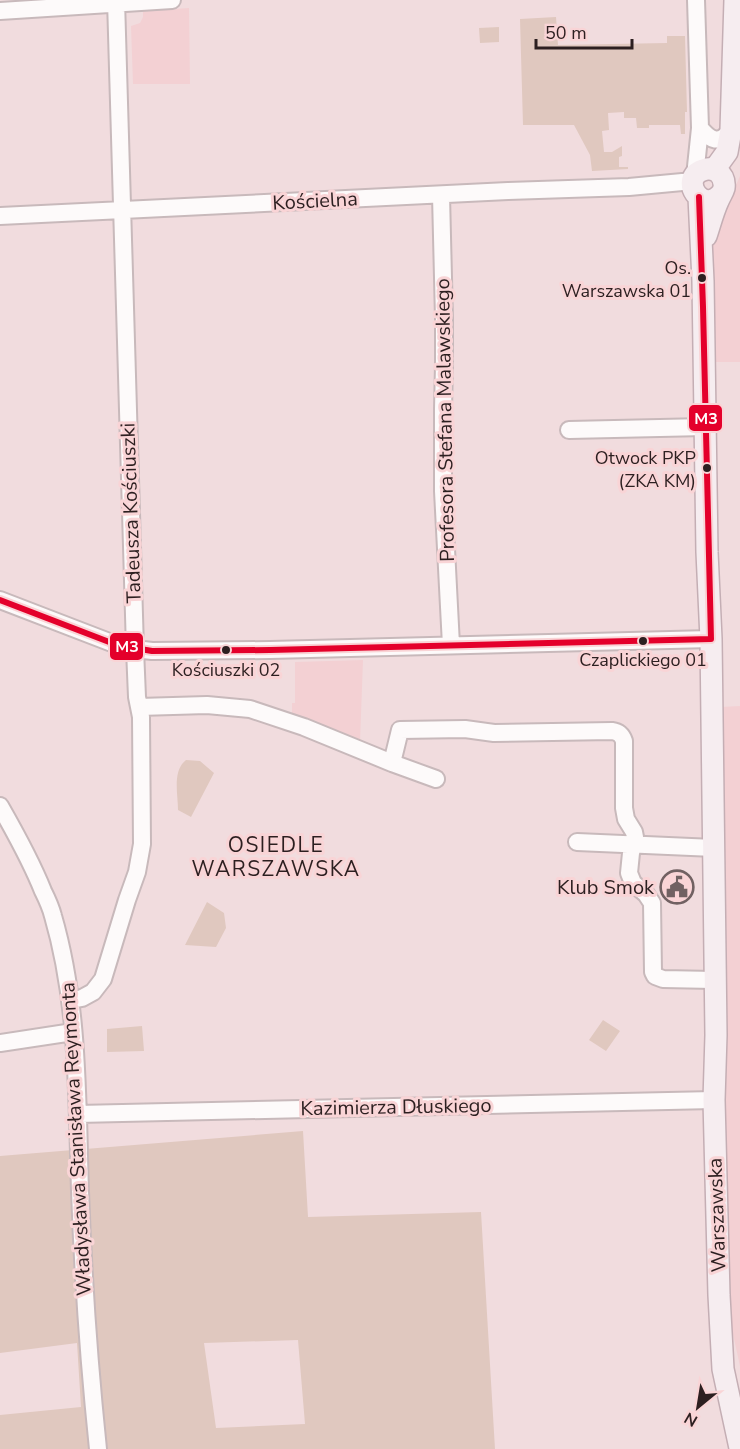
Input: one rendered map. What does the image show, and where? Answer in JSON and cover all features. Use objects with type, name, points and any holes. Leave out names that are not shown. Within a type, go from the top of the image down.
[{"type":"main road","name":"Warszawska","points":[[735,0],[731,130],[735,158],[732,167],[707,183],[709,228],[702,251],[707,552],[711,639],[716,1035],[714,1100],[719,1295],[723,1369],[740,1448]]},
{"type":"street","points":[[0,11],[172,0]]},
{"type":"street","name":"Warszawska","points":[[696,0],[700,128],[707,183]]},
{"type":"street","name":"Tadeusza Kościuszki","points":[[71,1000],[82,998],[93,992],[104,979],[137,872],[142,844],[141,717],[137,697],[135,649],[116,2]]},
{"type":"street","points":[[700,128],[711,139],[716,140],[731,130]]},
{"type":"street","name":"Kościelna","points":[[0,216],[707,183]]},
{"type":"street","name":"Profesora Stefana Malawskiego","points":[[441,195],[444,342],[443,491],[451,645]]},
{"type":"street","points":[[569,430],[705,427]]},
{"type":"street","points":[[0,600],[107,642],[152,651],[711,639]]},
{"type":"street","points":[[139,706],[207,705],[250,709],[436,779]]},
{"type":"street","points":[[392,763],[400,730],[465,729],[494,733],[612,730],[617,732],[624,741],[624,808],[626,819],[635,834],[629,866],[631,879],[652,903],[653,972],[663,980],[714,980]]},
{"type":"street","name":"Władysława Stanisława Reymonta","points":[[0,806],[33,867],[53,914],[71,1000],[78,1114],[82,1254],[98,1449]]},
{"type":"street","points":[[577,842],[714,848]]},
{"type":"street","points":[[0,1043],[74,1032]]},
{"type":"street","name":"Kazimierza Dłuskiego","points":[[78,1114],[714,1100]]},
{"type":"shaded area","points":[[189,8],[190,84],[133,84],[131,26],[140,23],[143,11]]},
{"type":"shaded area","points":[[556,17],[558,45],[667,43],[667,36],[685,36],[687,112],[685,112],[685,134],[681,134],[680,125],[649,125],[649,128],[637,128],[636,118],[624,118],[624,112],[608,113],[609,130],[602,131],[604,152],[612,152],[622,146],[619,167],[628,167],[628,169],[592,171],[590,155],[574,125],[523,125],[520,19]]},
{"type":"shaded area","points":[[499,27],[499,42],[480,43],[479,28]]},
{"type":"shaded area","points":[[740,176],[740,362],[711,362],[708,249]]},
{"type":"shaded area","points":[[363,660],[360,742],[294,717],[292,703],[295,703],[295,662]]},
{"type":"shaded area","points":[[740,706],[740,1366],[729,1316],[719,1085],[721,707]]},
{"type":"shaded area","points":[[186,760],[200,761],[214,773],[191,817],[178,810],[177,776]]},
{"type":"shaded area","points":[[207,902],[224,913],[226,928],[216,947],[185,945]]},
{"type":"shaded area","points":[[603,1020],[620,1031],[606,1051],[589,1040]]},
{"type":"shaded area","points":[[142,1026],[144,1051],[107,1052],[107,1029]]},
{"type":"shaded area","points":[[303,1131],[308,1217],[481,1212],[495,1449],[0,1449],[0,1415],[81,1407],[77,1343],[0,1353],[0,1156]],"holes":[[[298,1340],[305,1424],[216,1428],[204,1343]]]},
{"type":"transit line","name":"M3","points":[[699,197],[711,639]]},
{"type":"transit line","name":"M3","points":[[0,600],[117,645],[152,651],[711,639]]},
{"type":"place","name":"Os. Warszawska 01","points":[[702,278]]},
{"type":"place","name":"Otwock PKP (ZKA KM)","points":[[707,468]]},
{"type":"place","name":"Czaplickiego 01","points":[[643,641]]},
{"type":"place","name":"Kościuszki 02","points":[[226,650]]},
{"type":"place","name":"Klub Smok","points":[[677,887]]},
{"type":"district","name":"OSIEDLE WARSZAWSKA","points":[[276,857]]}]
